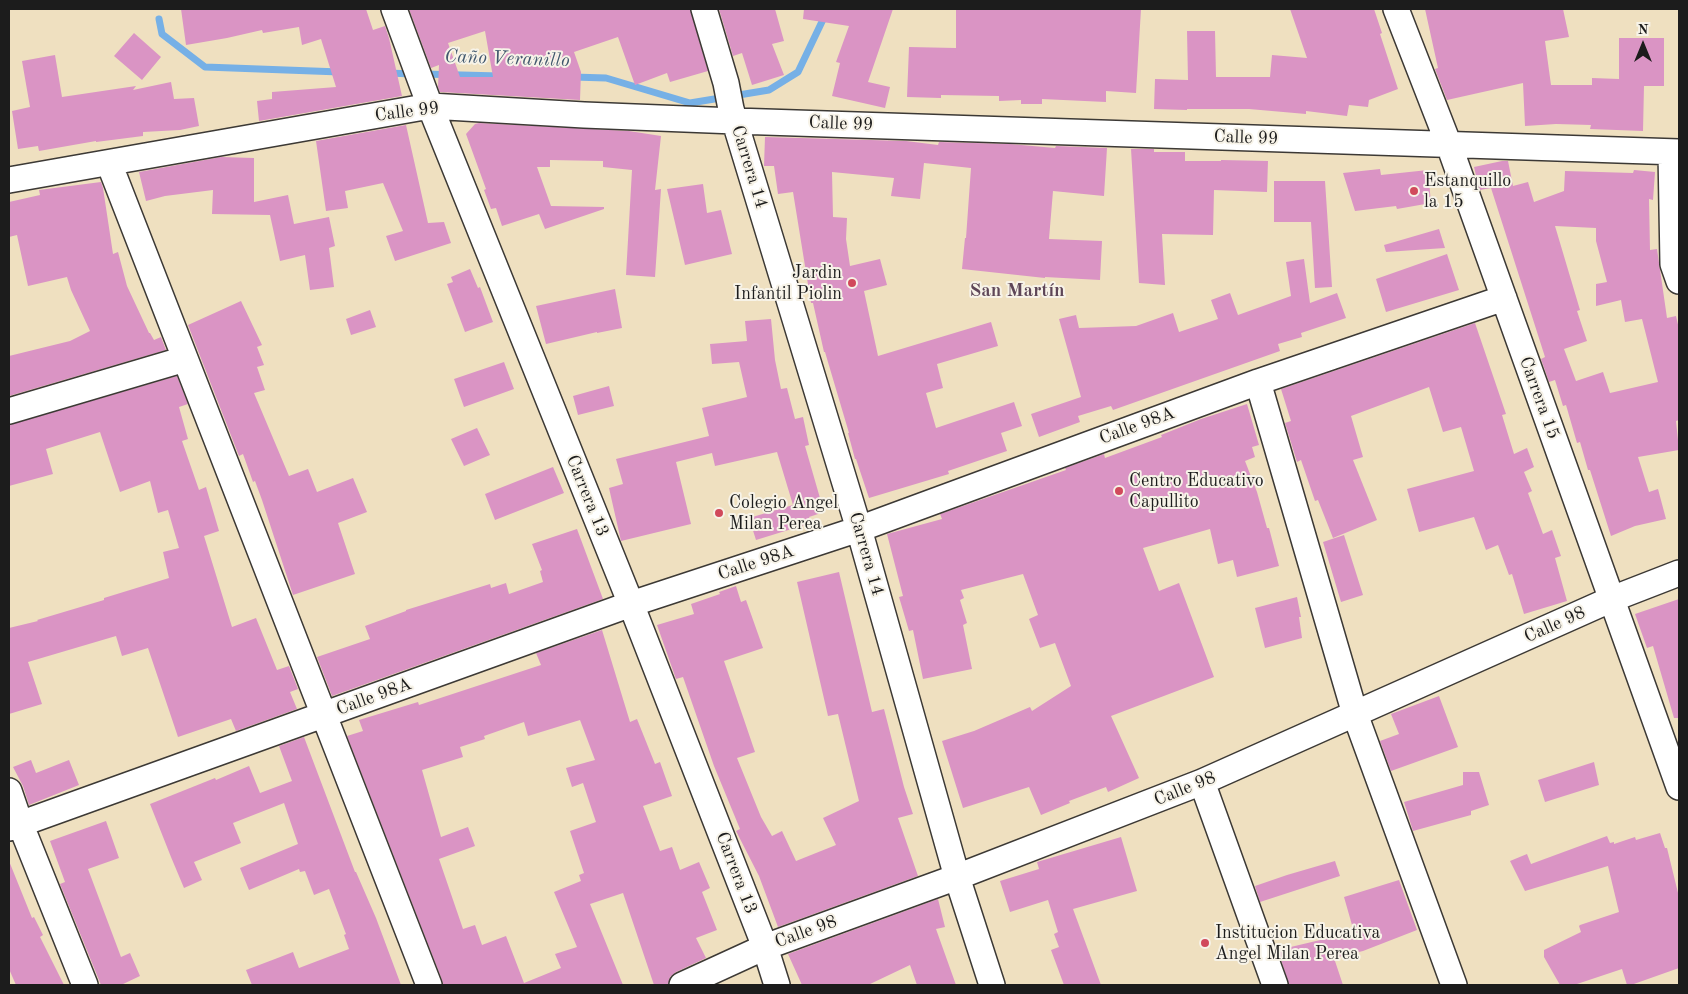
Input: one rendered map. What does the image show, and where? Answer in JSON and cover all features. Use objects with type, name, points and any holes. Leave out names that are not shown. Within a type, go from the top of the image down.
[{"type":"street","name":"Carrera 13","points":[[394,9],[428,100],[631,604],[765,947],[777,985]]},
{"type":"street","name":"Carrera 14","points":[[704,9],[726,83],[733,115],[859,529],[957,877],[992,985]]},
{"type":"street","name":"Carrera 15","points":[[1396,9],[1504,298],[1679,787]]},
{"type":"street","name":"Calle 99","points":[[9,180],[109,163],[428,100],[584,115],[733,115],[1448,145],[1675,152]]},
{"type":"street","points":[[1675,152],[1673,264],[1679,281]]},
{"type":"street","points":[[109,163],[429,985]]},
{"type":"street","name":"Calle 98A","points":[[14,826],[631,604],[859,529],[1258,382],[1504,298]]},
{"type":"street","points":[[9,411],[185,359]]},
{"type":"street","points":[[1258,382],[1355,714],[1454,985]]},
{"type":"street","name":"Calle 98","points":[[682,985],[765,947],[957,877],[1202,782],[1612,600],[1679,573]]},
{"type":"street","points":[[1202,782],[1275,985]]},
{"type":"street","points":[[9,791],[14,826],[85,985]]},
{"type":"building","points":[[181,9],[366,9],[373,30],[385,26],[402,96],[259,121],[257,101],[272,99],[272,92],[336,87],[321,39],[302,45],[299,27],[263,33],[262,30],[186,45]]},
{"type":"building","points":[[409,9],[690,9],[708,71],[670,82],[667,73],[635,85],[618,37],[574,52],[581,72],[580,100],[440,92],[438,87],[439,65],[431,68]],"holes":[[[485,31],[493,77],[460,77],[448,43]]]},
{"type":"building","points":[[719,9],[775,9],[784,41],[772,44],[784,75],[752,85],[742,53],[733,56]]},
{"type":"building","points":[[804,9],[893,9],[868,82],[890,87],[885,108],[832,96],[840,63],[836,62],[849,26],[803,19]]},
{"type":"building","points":[[956,9],[1141,9],[1136,93],[1106,91],[1106,102],[1042,99],[1042,104],[1021,104],[1021,100],[999,101],[999,96],[941,95],[941,98],[907,97],[909,47],[956,48]]},
{"type":"building","points":[[1290,9],[1374,9],[1398,89],[1369,100],[1368,107],[1349,105],[1347,116],[1306,111],[1306,114],[1249,109],[1154,109],[1155,79],[1188,80],[1187,31],[1215,31],[1216,77],[1270,77],[1272,55],[1307,58]]},
{"type":"building","points":[[1425,9],[1563,9],[1569,37],[1545,41],[1551,85],[1592,85],[1592,78],[1619,79],[1619,38],[1664,38],[1664,86],[1644,86],[1643,131],[1590,129],[1591,125],[1556,124],[1525,126],[1523,83],[1447,100],[1435,69],[1438,68]]},
{"type":"building","points":[[134,33],[161,57],[142,80],[114,56]]},
{"type":"building","points":[[55,55],[62,97],[136,86],[133,90],[171,82],[174,99],[194,98],[199,126],[180,130],[143,132],[143,136],[96,141],[39,151],[38,146],[18,149],[12,111],[30,107],[22,61]]},
{"type":"building","points":[[475,124],[629,131],[661,136],[655,190],[661,189],[655,277],[626,275],[632,170],[603,167],[603,161],[550,160],[550,167],[537,167],[551,206],[604,207],[604,209],[545,229],[539,214],[502,226],[496,208],[491,209],[484,190],[486,189],[466,134]]},
{"type":"building","points":[[406,125],[428,223],[444,222],[451,243],[395,261],[386,236],[403,231],[383,183],[345,191],[348,208],[326,211],[316,141]]},
{"type":"building","points":[[765,137],[906,141],[938,145],[939,142],[1010,144],[1055,148],[1056,146],[1107,148],[1104,196],[1053,191],[1049,239],[1102,241],[1100,280],[1045,278],[962,269],[971,168],[924,163],[920,199],[891,196],[894,178],[832,172],[833,217],[847,218],[846,239],[850,266],[880,259],[887,285],[864,291],[878,356],[991,322],[998,346],[937,364],[943,388],[926,393],[936,428],[1014,402],[1022,426],[1001,433],[1007,451],[948,471],[949,474],[869,498],[855,459],[824,352],[813,303],[811,303],[793,192],[778,194],[774,166],[764,166]]},
{"type":"building","points":[[1131,149],[1154,149],[1154,152],[1185,152],[1185,161],[1268,161],[1267,192],[1214,190],[1213,235],[1162,234],[1165,285],[1139,283]]},
{"type":"building","points":[[221,157],[254,158],[254,202],[288,195],[294,224],[329,217],[335,246],[329,248],[334,287],[310,290],[305,255],[280,261],[270,215],[212,214],[213,190],[165,196],[146,201],[139,172]]},
{"type":"building","points":[[1508,161],[1513,186],[1528,182],[1534,202],[1564,191],[1565,171],[1633,173],[1634,170],[1655,172],[1653,200],[1649,199],[1650,250],[1657,249],[1667,318],[1676,316],[1679,329],[1679,420],[1676,421],[1679,450],[1638,457],[1649,492],[1658,489],[1666,519],[1635,526],[1611,536],[1580,442],[1577,443],[1566,405],[1563,406],[1555,380],[1549,382],[1541,359],[1545,357],[1491,188],[1480,190],[1474,167]],"holes":[[[1555,226],[1596,228],[1596,241],[1607,282],[1596,284],[1596,306],[1621,300],[1625,322],[1642,319],[1658,382],[1610,393],[1603,372],[1576,381],[1564,349],[1587,341],[1577,311],[1580,310]]]},
{"type":"building","points":[[1380,169],[1381,175],[1428,170],[1431,203],[1397,209],[1396,206],[1355,211],[1343,173]]},
{"type":"building","points":[[1274,181],[1325,181],[1332,287],[1315,288],[1311,222],[1274,222]]},
{"type":"building","points":[[101,182],[113,254],[118,252],[127,286],[149,333],[154,340],[161,337],[166,350],[9,396],[9,356],[70,341],[90,331],[67,277],[28,286],[17,235],[9,237],[9,202],[40,195],[39,190]]},
{"type":"building","points":[[703,184],[707,213],[721,210],[732,254],[685,265],[667,189]]},
{"type":"building","points":[[1439,229],[1445,248],[1386,252],[1384,245]]},
{"type":"building","points":[[1447,254],[1459,290],[1386,312],[1376,279]]},
{"type":"building","points":[[1304,259],[1310,303],[1337,293],[1346,318],[1301,333],[1302,337],[1278,344],[1280,351],[1113,410],[1111,406],[1078,416],[1080,422],[1039,437],[1031,414],[1081,397],[1059,319],[1076,315],[1079,328],[1136,326],[1173,313],[1179,332],[1218,319],[1211,300],[1230,293],[1238,315],[1291,296],[1286,262]]},
{"type":"building","points":[[470,269],[478,288],[480,287],[493,322],[465,332],[447,284],[453,282],[451,277]]},
{"type":"building","points":[[615,289],[622,328],[546,344],[536,306]]},
{"type":"building","points":[[241,301],[262,345],[257,347],[264,365],[257,367],[265,390],[254,393],[289,476],[308,469],[317,492],[353,478],[367,512],[338,523],[355,574],[293,595],[255,481],[253,482],[243,454],[239,456],[188,325]]},
{"type":"building","points":[[370,310],[376,327],[351,335],[346,319]]},
{"type":"building","points":[[771,319],[775,360],[781,389],[787,388],[795,419],[803,417],[809,445],[805,446],[824,512],[809,517],[811,523],[756,540],[749,518],[793,505],[777,452],[715,466],[712,453],[676,462],[691,524],[621,541],[609,488],[623,484],[616,459],[709,436],[702,408],[747,397],[739,362],[712,364],[710,344],[747,341],[745,321]]},
{"type":"building","points":[[1475,323],[1506,414],[1502,415],[1514,454],[1527,448],[1534,467],[1524,472],[1532,491],[1528,493],[1543,534],[1552,530],[1561,556],[1555,558],[1567,601],[1524,614],[1512,574],[1509,575],[1498,545],[1486,550],[1474,517],[1419,532],[1407,489],[1474,471],[1461,427],[1443,432],[1429,387],[1351,416],[1363,457],[1353,460],[1377,520],[1333,538],[1318,500],[1315,501],[1301,460],[1297,462],[1285,423],[1291,421],[1281,389]]},
{"type":"building","points":[[504,362],[514,389],[464,407],[454,379]]},
{"type":"building","points":[[177,376],[188,404],[179,407],[188,439],[182,441],[199,490],[206,487],[219,531],[204,536],[232,627],[256,618],[277,670],[289,666],[298,689],[290,692],[297,709],[236,731],[231,719],[178,737],[148,648],[122,656],[116,636],[28,662],[42,704],[9,714],[9,628],[38,621],[169,578],[163,552],[179,548],[168,510],[158,513],[150,481],[120,492],[100,432],[46,449],[53,474],[9,486],[9,425]]},
{"type":"building","points":[[609,386],[614,406],[578,415],[573,396]]},
{"type":"building","points":[[1247,404],[1259,445],[1252,447],[1255,457],[1245,461],[1257,492],[1267,528],[1269,528],[1279,566],[1237,577],[1233,560],[1218,564],[1210,529],[1143,548],[1159,591],[1179,583],[1214,677],[1111,716],[1139,778],[1108,792],[1106,787],[1069,801],[1070,803],[1041,815],[1029,787],[963,808],[942,741],[974,731],[1030,707],[1032,711],[1071,686],[1055,643],[1040,648],[1029,619],[1038,615],[1023,574],[961,590],[964,598],[960,600],[967,623],[963,625],[972,669],[923,679],[913,630],[909,631],[899,597],[903,596],[887,534],[942,519],[940,514],[1066,470],[1065,468],[1104,454],[1105,458],[1162,437],[1161,435],[1201,419]]},
{"type":"building","points":[[477,428],[490,455],[464,466],[451,439]]},
{"type":"building","points":[[553,467],[564,493],[495,520],[485,494]]},
{"type":"building","points":[[577,529],[603,599],[332,696],[317,657],[370,639],[365,626],[406,610],[490,584],[491,588],[506,583],[509,594],[543,582],[540,571],[542,570],[532,544]]},
{"type":"building","points":[[1344,535],[1363,595],[1341,602],[1323,542]]},
{"type":"building","points":[[839,572],[872,712],[884,709],[913,814],[898,818],[918,876],[778,927],[759,876],[736,831],[740,829],[714,766],[683,677],[676,679],[657,625],[694,614],[691,604],[736,586],[741,602],[746,600],[763,648],[724,661],[755,752],[737,758],[761,817],[772,836],[782,831],[796,861],[836,845],[823,818],[859,801],[838,714],[828,716],[797,582]]},
{"type":"building","points":[[1297,597],[1301,617],[1299,617],[1302,638],[1265,648],[1255,608]]},
{"type":"building","points":[[1679,599],[1679,718],[1674,718],[1653,646],[1647,648],[1635,614]]},
{"type":"building","points":[[602,630],[630,722],[637,719],[655,764],[660,762],[672,796],[643,806],[660,851],[672,847],[680,870],[699,862],[710,888],[702,892],[717,930],[696,938],[706,958],[676,972],[670,977],[668,985],[654,985],[623,893],[590,904],[623,985],[443,985],[347,736],[363,731],[359,720],[418,702],[419,705],[541,665],[536,653]],"holes":[[[580,720],[595,760],[566,768],[572,787],[583,783],[596,822],[570,831],[584,873],[579,875],[581,881],[554,892],[577,947],[555,954],[561,968],[524,983],[506,936],[482,945],[475,925],[463,929],[439,859],[475,846],[468,827],[441,837],[422,770],[463,757],[460,747],[485,739],[484,736],[524,722],[528,736]]]},
{"type":"building","points":[[1439,696],[1458,747],[1391,771],[1380,741],[1399,734],[1391,714]]},
{"type":"building","points":[[304,737],[355,872],[376,918],[401,985],[252,985],[246,970],[293,952],[299,968],[349,949],[344,935],[346,934],[329,889],[314,895],[305,871],[300,872],[299,869],[249,890],[240,868],[298,844],[284,803],[233,823],[241,843],[194,862],[202,880],[184,888],[150,804],[249,766],[260,793],[292,781],[279,746]]},
{"type":"building","points":[[31,760],[36,773],[69,760],[79,785],[29,805],[23,786],[13,767]]},
{"type":"building","points":[[1594,762],[1599,785],[1545,802],[1538,780]]},
{"type":"building","points":[[1463,772],[1479,772],[1489,805],[1471,811],[1471,815],[1413,831],[1404,802],[1463,785]]},
{"type":"building","points":[[106,821],[119,858],[88,869],[121,957],[130,953],[140,976],[121,985],[101,985],[60,884],[65,882],[50,841]]},
{"type":"building","points":[[1660,833],[1665,848],[1667,848],[1679,897],[1679,968],[1631,985],[1627,985],[1622,969],[1574,985],[1560,985],[1544,957],[1544,950],[1581,932],[1580,925],[1619,912],[1608,866],[1525,891],[1510,861],[1527,854],[1531,864],[1607,836],[1610,843],[1614,842],[1614,844],[1635,837],[1636,840]]},
{"type":"building","points":[[1121,837],[1137,891],[1073,909],[1101,985],[1064,985],[1051,950],[1059,947],[1054,934],[1058,932],[1048,900],[1010,912],[1000,881],[1039,869],[1037,862]]},
{"type":"building","points":[[9,861],[32,918],[34,917],[43,935],[40,937],[64,985],[16,985],[9,969]]},
{"type":"building","points":[[1335,861],[1340,876],[1260,902],[1255,886]]},
{"type":"building","points":[[1399,880],[1417,930],[1363,951],[1334,958],[1343,985],[1289,985],[1278,950],[1354,932],[1344,897]]},
{"type":"building","points":[[938,899],[945,927],[936,929],[956,985],[917,985],[910,965],[868,985],[802,985],[788,954]]},
{"type":"waterway","name":"Caño Veranillo","points":[[573,77],[606,78],[690,103],[769,90],[798,72],[828,9]]},
{"type":"waterway","name":"Caño Veranillo","points":[[159,19],[162,34],[205,67],[340,72]]},
{"type":"waterway","name":"Caño Veranillo","points":[[388,73],[413,74]]},
{"type":"waterway","name":"Caño Veranillo","points":[[423,74],[500,76]]},
{"type":"place","name":"Estanquillo la 15","points":[[1414,191]]},
{"type":"place","name":"Jardin Infantil Piolin","points":[[852,283]]},
{"type":"place","name":"Centro Educativo Capullito","points":[[1119,491]]},
{"type":"place","name":"Colegio Angel Milan Perea","points":[[719,513]]},
{"type":"place","name":"Institucion Educativa Angel Milan Perea","points":[[1205,943]]},
{"type":"district","name":"San Martín","points":[[1017,291]]}]
